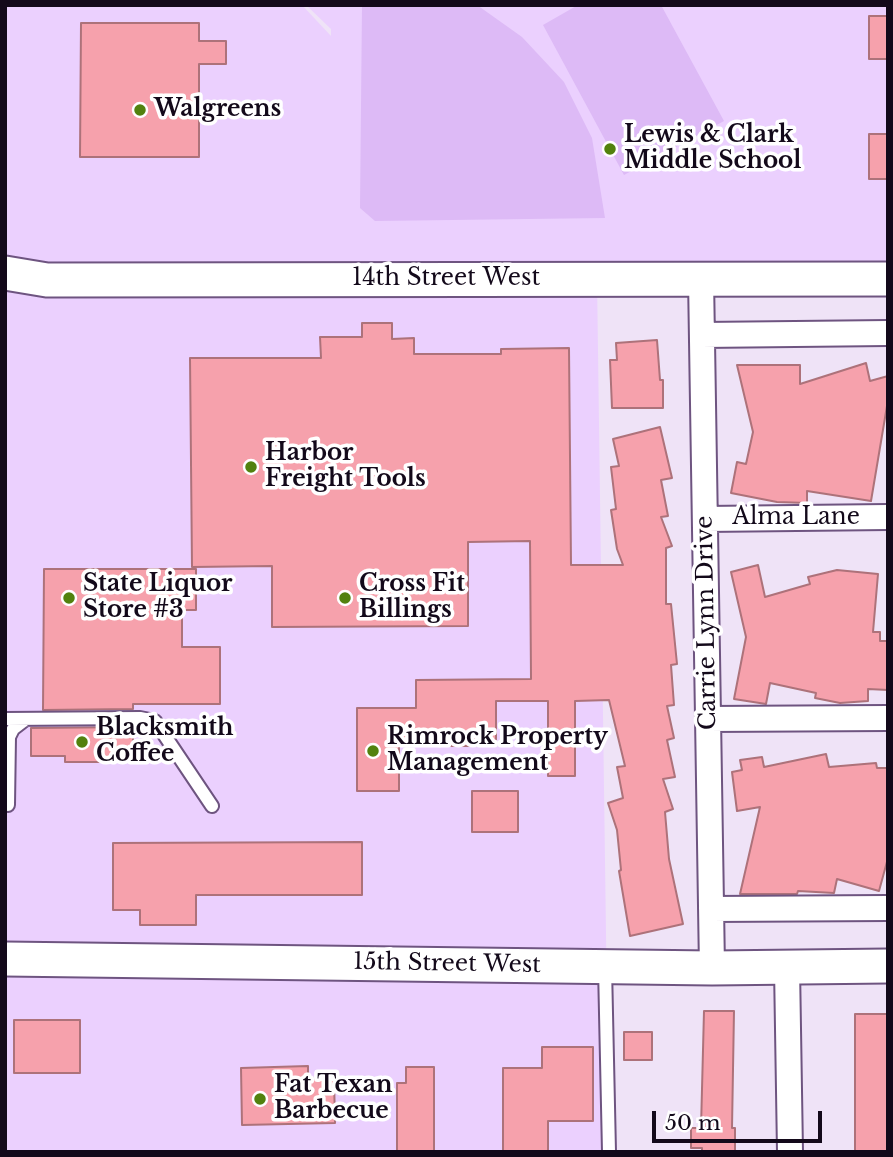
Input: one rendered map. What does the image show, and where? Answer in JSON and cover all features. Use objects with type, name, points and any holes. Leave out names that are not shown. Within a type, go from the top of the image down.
[{"type":"street","name":"14th Street West","points":[[5,273],[47,280],[888,279]]},
{"type":"street","name":"Carrie Lynn Drive","points":[[701,278],[712,968]]},
{"type":"street","points":[[702,335],[888,333]]},
{"type":"street","name":"Alma Lane","points":[[705,519],[888,517]]},
{"type":"street","points":[[708,719],[888,718]]},
{"type":"street","points":[[711,909],[888,908]]},
{"type":"street","name":"15th Street West","points":[[5,959],[712,968],[888,966]]},
{"type":"street","points":[[787,967],[790,1152]]},
{"type":"lane","points":[[5,719],[140,718],[155,721],[212,806]]},
{"type":"lane","points":[[8,806],[9,737],[13,729],[26,719]]},
{"type":"lane","points":[[605,966],[609,1152]]},
{"type":"shaded area","points":[[5,5],[302,5],[331,36],[331,29],[306,5],[888,5],[888,262],[333,262],[333,279],[597,278],[609,1152],[5,1152]]},
{"type":"shaded area","points":[[362,5],[477,5],[522,37],[564,82],[592,138],[605,218],[375,221],[360,208]]},
{"type":"shaded area","points":[[578,5],[661,5],[724,121],[624,175],[543,25]]},
{"type":"building","points":[[869,16],[888,16],[888,59],[869,59]]},
{"type":"building","name":"Walgreens","points":[[81,23],[199,23],[199,41],[226,41],[226,64],[199,64],[199,157],[80,157]]},
{"type":"building","points":[[869,134],[888,134],[888,179],[869,179]]},
{"type":"building","points":[[362,323],[392,323],[392,339],[414,338],[414,354],[501,354],[501,349],[569,348],[571,565],[623,565],[617,549],[611,510],[616,509],[611,467],[619,466],[613,439],[660,427],[672,478],[661,480],[668,516],[661,517],[672,546],[666,548],[666,604],[671,604],[677,664],[671,665],[674,705],[667,706],[674,738],[667,740],[675,777],[663,779],[673,809],[665,812],[669,859],[683,924],[630,936],[619,871],[617,830],[608,803],[623,798],[617,767],[625,766],[609,700],[575,701],[575,776],[548,776],[548,701],[496,701],[496,746],[399,746],[399,791],[357,791],[357,708],[416,708],[416,680],[531,679],[530,541],[468,542],[468,626],[272,627],[272,566],[192,567],[190,358],[321,358],[320,337],[362,337]]},
{"type":"building","points":[[657,340],[660,380],[663,380],[663,408],[612,408],[610,360],[617,360],[616,343]]},
{"type":"building","points":[[866,363],[870,381],[888,376],[888,400],[871,501],[807,491],[807,503],[777,502],[731,493],[737,462],[746,464],[753,432],[737,365],[800,365],[800,384]]},
{"type":"building","points":[[758,565],[765,597],[810,584],[808,577],[837,570],[878,574],[873,632],[880,632],[880,641],[888,641],[888,690],[868,689],[868,701],[840,703],[815,698],[816,693],[770,683],[766,704],[734,699],[746,637],[731,572]]},
{"type":"building","points":[[44,569],[196,569],[196,610],[182,610],[182,647],[220,647],[220,704],[133,704],[133,709],[43,710]]},
{"type":"building","points":[[133,727],[133,749],[122,749],[122,762],[65,762],[65,756],[31,756],[31,728]]},
{"type":"building","points":[[826,754],[829,767],[876,763],[877,768],[888,768],[888,858],[879,891],[837,879],[834,893],[798,891],[797,894],[740,894],[760,807],[737,811],[732,772],[742,770],[740,760],[762,757],[764,767]]},
{"type":"building","points":[[472,791],[518,791],[518,832],[472,832]]},
{"type":"building","points":[[362,842],[362,895],[196,895],[196,925],[140,925],[140,910],[113,910],[113,843]]},
{"type":"building","points":[[704,1011],[734,1011],[732,1128],[735,1128],[735,1152],[702,1152],[702,1148],[691,1148],[691,1128],[701,1128]]},
{"type":"building","points":[[855,1014],[888,1014],[888,1152],[855,1152]]},
{"type":"building","points":[[14,1020],[80,1020],[80,1073],[14,1073]]},
{"type":"building","points":[[624,1032],[652,1032],[652,1060],[624,1060]]},
{"type":"building","points":[[542,1047],[593,1047],[593,1121],[548,1121],[548,1152],[503,1152],[503,1068],[542,1068]]},
{"type":"building","points":[[308,1066],[308,1079],[334,1078],[335,1123],[242,1125],[241,1068]]},
{"type":"building","points":[[406,1067],[434,1067],[434,1152],[397,1152],[397,1083],[406,1083]]},
{"type":"place","name":"Walgreens","points":[[140,110]]},
{"type":"place","name":"Lewis & Clark Middle School","points":[[610,149]]},
{"type":"place","name":"Harbor Freight Tools","points":[[251,467]]},
{"type":"place","name":"State Liquor Store #3","points":[[69,598]]},
{"type":"place","name":"Cross Fit Billings","points":[[345,598]]},
{"type":"place","name":"Blacksmith Coffee","points":[[82,742]]},
{"type":"place","name":"Rimrock Property Management","points":[[373,751]]},
{"type":"place","name":"Fat Texan Barbecue","points":[[260,1099]]}]
